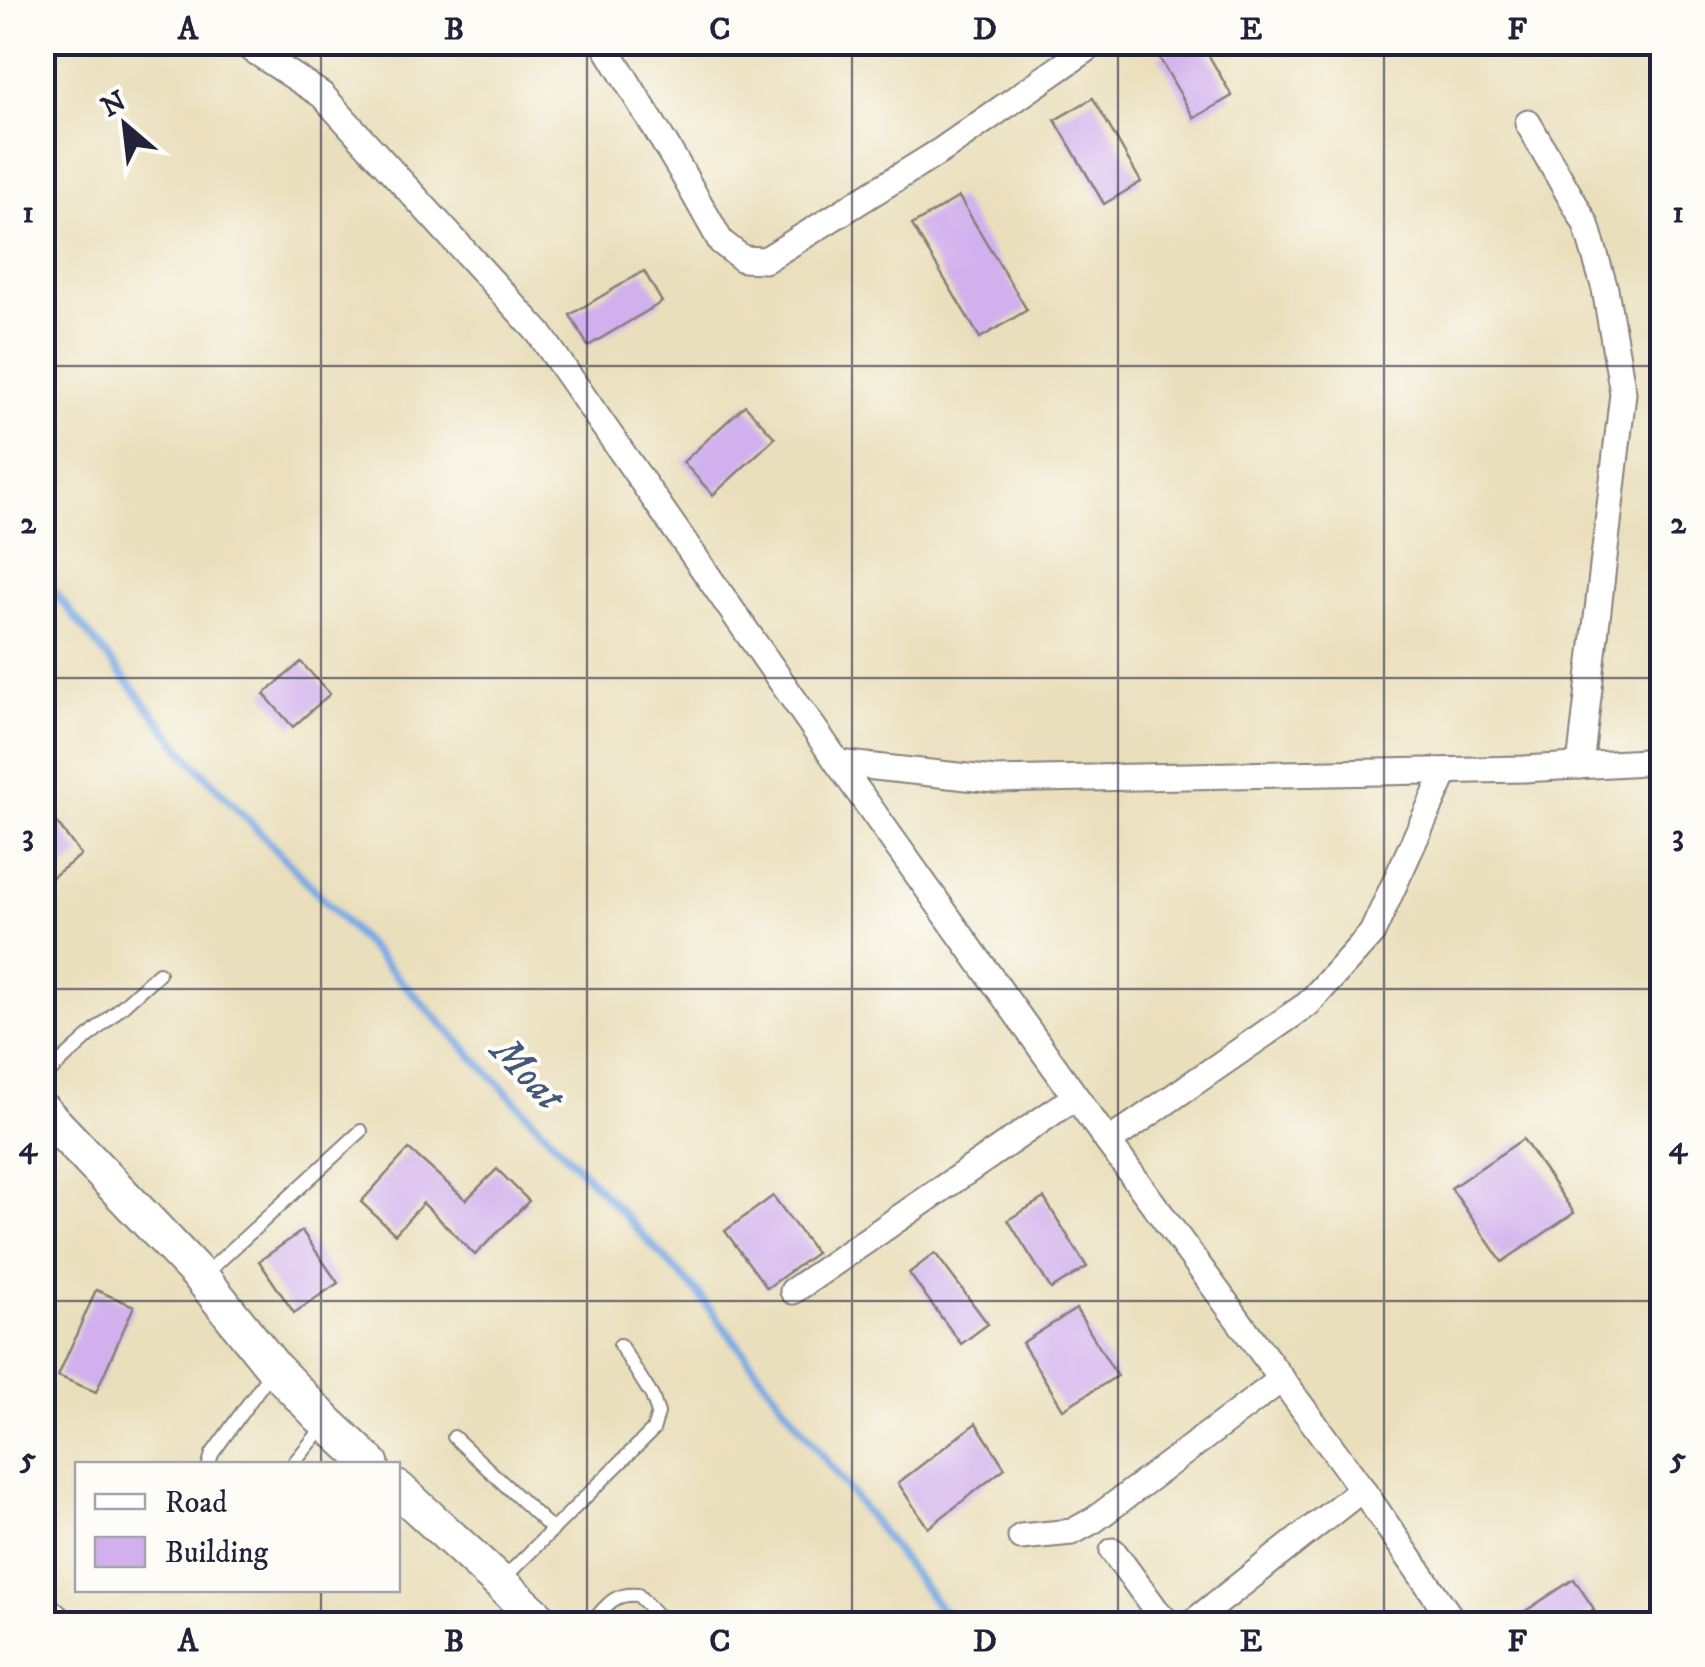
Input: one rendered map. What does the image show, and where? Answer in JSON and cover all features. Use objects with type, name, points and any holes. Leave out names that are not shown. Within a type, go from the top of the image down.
[{"type":"street","points":[[241,42],[322,95],[540,334],[1075,1097],[1456,1624]]},
{"type":"street","points":[[603,42],[721,242],[744,259],[766,260],[942,150],[1097,42]]},
{"type":"street","points":[[1528,123],[1586,224],[1606,289],[1623,393],[1580,766]]},
{"type":"street","points":[[838,763],[995,780],[1446,771],[1662,762]]},
{"type":"street","points":[[1108,1142],[1308,1004],[1372,933],[1446,771]]},
{"type":"street","points":[[793,1291],[1075,1097]]},
{"type":"street","points":[[42,1110],[202,1278],[274,1368],[369,1462]]},
{"type":"street","points":[[1022,1537],[1072,1532],[1094,1520],[1282,1379]]},
{"type":"street","points":[[1184,1624],[1192,1623],[1362,1489]]},
{"type":"street","points":[[400,1491],[546,1624]]},
{"type":"street","points":[[1113,1550],[1169,1624]]},
{"type":"street","points":[[42,1606],[64,1624]]},
{"type":"lane","points":[[42,1078],[158,974]]},
{"type":"lane","points":[[202,1278],[361,1132]]},
{"type":"lane","points":[[500,1583],[653,1430],[658,1413],[652,1396],[620,1344]]},
{"type":"lane","points":[[209,1462],[274,1368]]},
{"type":"lane","points":[[296,1462],[327,1423]]},
{"type":"lane","points":[[454,1437],[552,1530]]},
{"type":"lane","points":[[590,1624],[614,1598],[626,1594],[638,1595],[666,1624]]},
{"type":"building","points":[[1183,42],[1201,42],[1232,96],[1194,118],[1159,57]]},
{"type":"building","points":[[1093,98],[1141,182],[1104,204],[1055,120]]},
{"type":"building","points":[[959,197],[1027,310],[980,338],[912,225]]},
{"type":"building","points":[[644,271],[662,302],[588,346],[570,315]]},
{"type":"building","points":[[745,405],[775,438],[713,495],[683,462]]},
{"type":"building","points":[[301,662],[330,694],[293,727],[264,694]]},
{"type":"building","points":[[57,823],[81,855],[42,885],[42,835]]},
{"type":"building","points":[[1523,1139],[1574,1213],[1502,1262],[1451,1188]]},
{"type":"building","points":[[409,1149],[466,1200],[497,1169],[529,1201],[475,1255],[423,1203],[395,1234],[361,1202]]},
{"type":"building","points":[[773,1196],[816,1253],[767,1288],[725,1231]]},
{"type":"building","points":[[1044,1198],[1087,1267],[1051,1289],[1008,1220]]},
{"type":"building","points":[[302,1231],[338,1283],[294,1313],[259,1261]]},
{"type":"building","points":[[935,1253],[988,1324],[961,1344],[909,1273]]},
{"type":"building","points":[[96,1290],[134,1306],[96,1392],[58,1376]]},
{"type":"building","points":[[1076,1309],[1117,1376],[1063,1409],[1022,1343]]},
{"type":"building","points":[[976,1423],[1005,1468],[928,1528],[898,1483]]},
{"type":"building","points":[[1574,1579],[1594,1609],[1571,1624],[1506,1624]]},
{"type":"waterway","name":"Moat","points":[[42,577],[191,760],[697,1292],[952,1624]]}]
